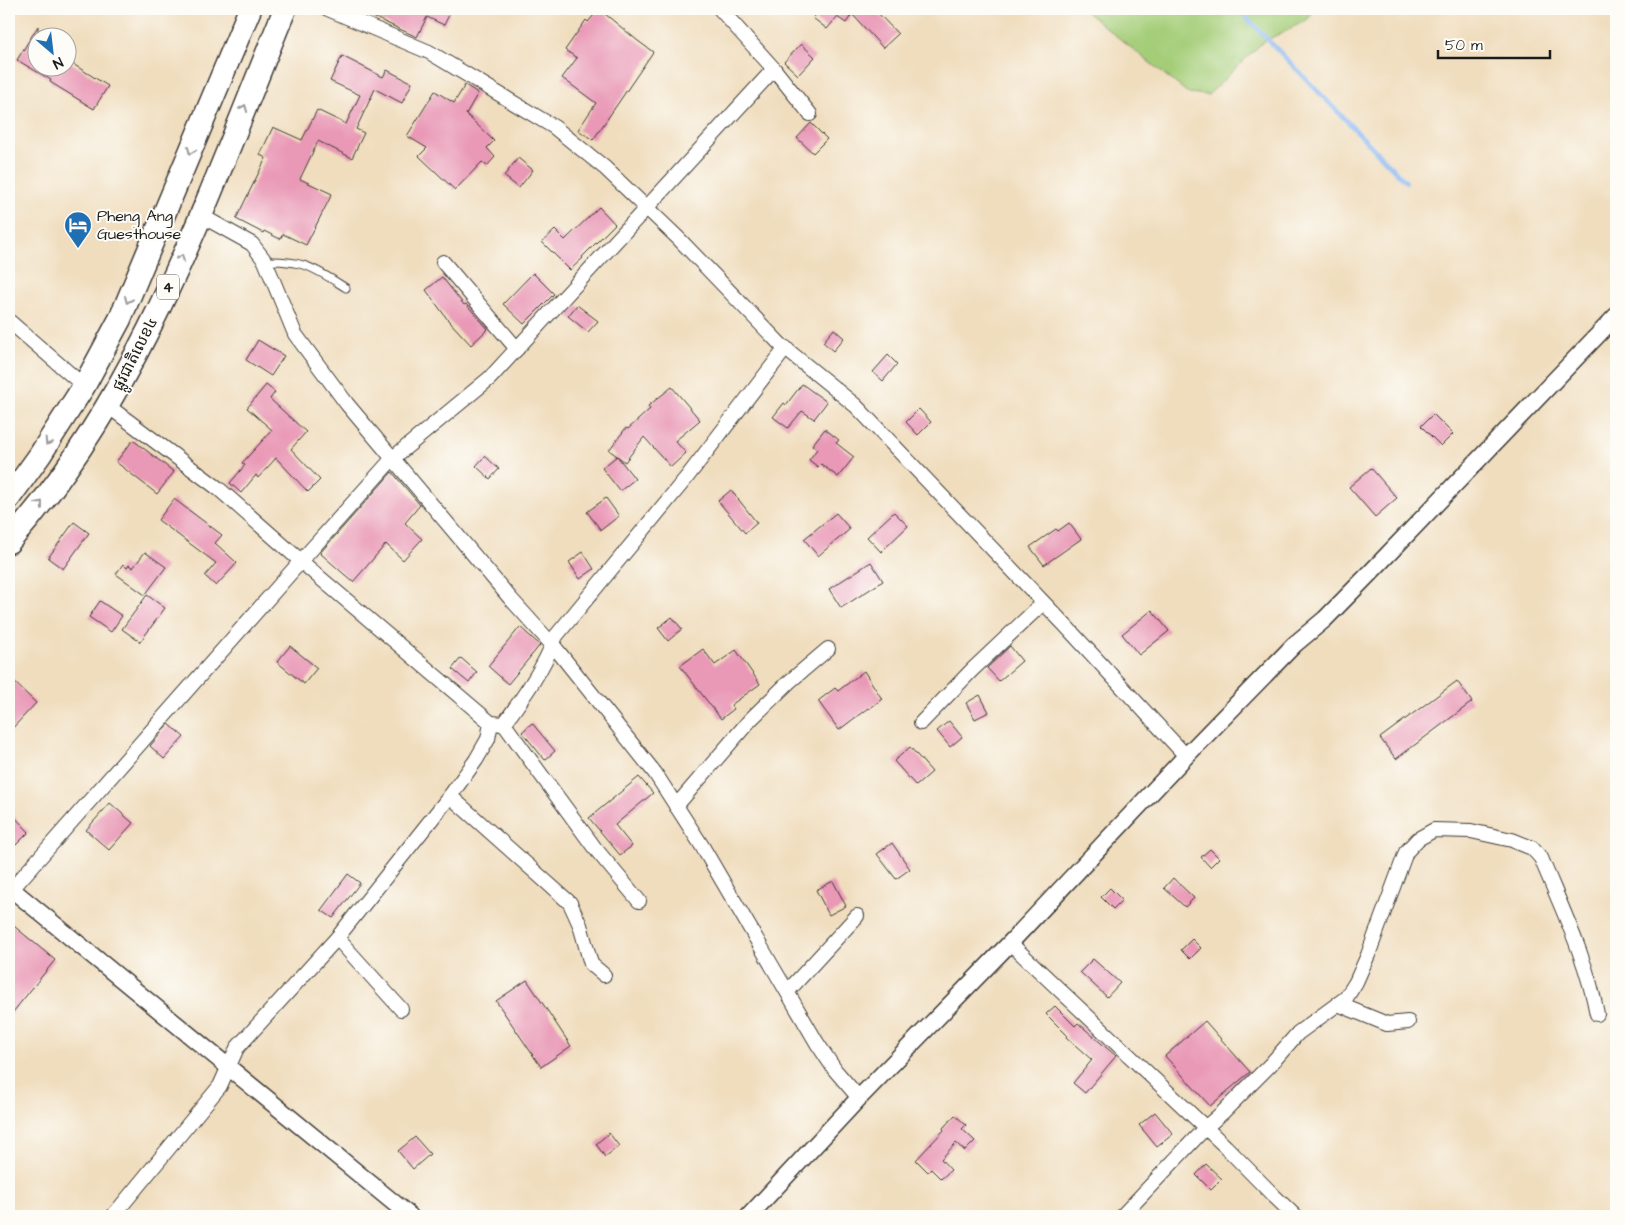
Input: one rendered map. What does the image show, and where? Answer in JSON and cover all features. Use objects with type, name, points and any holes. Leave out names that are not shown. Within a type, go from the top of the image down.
[{"type":"highway","name":"ផ្លូវជាតិលេខ៤","points":[[9,498],[40,455],[84,386],[120,319],[250,9]]},
{"type":"highway","name":"ផ្លូវជាតិលេខ៤","points":[[9,542],[65,471],[108,406],[147,334],[200,215],[285,9]]},
{"type":"street","points":[[328,9],[429,52],[554,126],[605,168],[648,208],[786,348],[856,406],[1043,602],[1186,756]]},
{"type":"street","points":[[720,9],[774,68],[810,114]]},
{"type":"street","points":[[410,1216],[11,888],[393,458],[490,378],[648,208],[774,68]]},
{"type":"street","points":[[200,215],[252,244],[265,261],[295,334],[347,404],[510,598],[553,645],[655,773],[818,1043],[835,1070],[859,1098]]},
{"type":"street","points":[[443,262],[517,349]]},
{"type":"street","points":[[749,1216],[859,1098],[1010,943],[1186,756],[1295,644],[1325,619],[1371,572],[1616,316]]},
{"type":"street","points":[[9,321],[84,386]]},
{"type":"street","points":[[113,1216],[220,1086],[237,1048],[337,938],[450,796],[476,760],[498,724],[536,676],[556,636],[686,477],[786,348]]},
{"type":"street","points":[[108,406],[220,489],[301,561],[498,724],[594,847],[639,901]]},
{"type":"street","points":[[921,723],[972,670],[1043,602]]},
{"type":"street","points":[[676,806],[750,720],[789,682],[828,649]]},
{"type":"street","points":[[450,796],[570,903],[580,925],[591,964],[604,975]]},
{"type":"street","points":[[1122,1216],[1206,1128],[1270,1065],[1298,1033],[1320,1015],[1346,998],[1356,982],[1406,852],[1418,839],[1434,830],[1471,831],[1512,840],[1532,848],[1541,858],[1582,958],[1594,995],[1597,1014]]},
{"type":"street","points":[[788,992],[857,916]]},
{"type":"street","points":[[337,938],[401,1009]]},
{"type":"street","points":[[1010,943],[1206,1128],[1296,1216]]},
{"type":"street","points":[[1338,1004],[1387,1024],[1408,1022]]},
{"type":"lane","points":[[265,261],[287,260],[311,266],[346,288]]},
{"type":"green space","points":[[1085,9],[1316,9],[1307,20],[1263,42],[1208,95],[1188,93],[1085,11]]},
{"type":"building","points":[[356,9],[452,9],[444,25],[427,17],[417,37]]},
{"type":"building","points":[[599,9],[653,52],[593,140],[578,130],[596,103],[562,78],[577,58],[565,50],[586,20],[588,22]]},
{"type":"building","points":[[821,9],[874,9],[898,34],[883,48],[852,14],[846,23],[837,17],[827,29],[813,18]]},
{"type":"building","points":[[28,42],[28,66],[17,60]]},
{"type":"building","points":[[801,44],[815,57],[798,75],[784,62]]},
{"type":"building","points":[[342,56],[383,77],[387,70],[412,83],[402,103],[375,89],[356,129],[364,133],[352,158],[318,141],[300,179],[332,194],[306,245],[283,234],[280,239],[264,231],[263,233],[236,219],[266,158],[260,155],[273,127],[302,140],[317,110],[346,124],[360,95],[330,81]]},
{"type":"building","points":[[78,67],[108,86],[94,109],[50,82],[51,80],[48,78],[78,78]]},
{"type":"building","points":[[465,85],[478,93],[466,114],[494,141],[487,148],[495,157],[487,166],[482,162],[455,190],[419,156],[427,148],[407,136],[435,91],[454,103]]},
{"type":"building","points":[[811,123],[827,139],[813,153],[797,138]]},
{"type":"building","points":[[518,158],[533,170],[519,188],[504,176]]},
{"type":"building","points":[[599,207],[615,224],[570,270],[542,242],[555,230],[565,240]]},
{"type":"building","points":[[533,273],[554,294],[524,324],[503,304]]},
{"type":"building","points":[[442,277],[464,305],[466,304],[488,329],[471,345],[448,320],[426,290]]},
{"type":"building","points":[[577,305],[598,321],[588,332],[568,316]]},
{"type":"building","points":[[834,329],[844,338],[833,351],[823,342]]},
{"type":"building","points":[[258,340],[284,356],[271,376],[246,360]]},
{"type":"building","points":[[888,355],[897,364],[883,381],[873,372]]},
{"type":"building","points":[[802,384],[827,402],[814,419],[802,411],[788,428],[773,417],[784,403],[786,405]]},
{"type":"building","points":[[266,385],[275,392],[270,399],[306,432],[291,449],[320,480],[308,492],[276,458],[258,478],[256,475],[241,493],[230,483],[245,465],[242,463],[272,430],[247,408]]},
{"type":"building","points":[[672,387],[700,420],[675,441],[686,453],[671,467],[644,437],[625,462],[609,450],[626,428],[628,429],[650,409],[648,406]]},
{"type":"building","points":[[919,409],[931,422],[918,435],[906,422]]},
{"type":"building","points":[[1433,414],[1453,434],[1441,446],[1421,426]]},
{"type":"building","points":[[825,429],[839,440],[836,443],[854,457],[838,477],[821,464],[818,467],[809,460],[817,449],[812,445]]},
{"type":"building","points":[[133,440],[174,472],[157,494],[116,462]]},
{"type":"building","points":[[485,456],[499,469],[490,479],[476,466]]},
{"type":"building","points":[[617,456],[635,479],[620,491],[602,468]]},
{"type":"building","points":[[1371,468],[1397,498],[1375,517],[1349,487]]},
{"type":"building","points":[[392,472],[420,505],[405,523],[422,539],[403,560],[386,544],[353,582],[320,553]]},
{"type":"building","points":[[731,490],[757,523],[745,533],[718,501]]},
{"type":"building","points":[[606,498],[619,516],[601,530],[587,512]]},
{"type":"building","points":[[174,499],[222,535],[215,543],[237,563],[216,586],[205,576],[216,563],[158,520]]},
{"type":"building","points":[[894,512],[908,526],[881,552],[867,537]]},
{"type":"building","points":[[836,513],[850,529],[818,556],[804,539]]},
{"type":"building","points":[[74,522],[89,533],[63,569],[48,558]]},
{"type":"building","points":[[1069,523],[1081,539],[1044,565],[1030,547],[1056,529],[1058,531]]},
{"type":"building","points":[[145,552],[166,567],[145,595],[116,574],[123,564],[127,568],[129,565],[133,568]]},
{"type":"building","points":[[583,552],[594,569],[580,579],[569,562]]},
{"type":"building","points":[[871,562],[883,581],[841,608],[829,589]]},
{"type":"building","points":[[147,595],[165,608],[140,642],[122,629]]},
{"type":"building","points":[[100,601],[122,616],[111,632],[89,617]]},
{"type":"building","points":[[1152,610],[1169,631],[1139,655],[1122,634]]},
{"type":"building","points":[[672,617],[682,629],[668,641],[658,628]]},
{"type":"building","points":[[520,627],[540,645],[508,684],[488,666]]},
{"type":"building","points":[[290,646],[317,668],[304,684],[277,662]]},
{"type":"building","points":[[1010,646],[1022,661],[999,681],[987,668]]},
{"type":"building","points":[[703,649],[715,665],[736,650],[760,684],[731,705],[734,709],[721,719],[680,666]]},
{"type":"building","points":[[461,658],[477,672],[469,683],[452,669]]},
{"type":"building","points":[[864,671],[882,699],[839,730],[818,701],[835,688],[838,691]]},
{"type":"building","points":[[9,677],[36,703],[9,732]]},
{"type":"building","points":[[1457,681],[1472,702],[1396,759],[1380,738]]},
{"type":"building","points":[[980,695],[989,712],[975,719],[966,703]]},
{"type":"building","points":[[949,721],[962,737],[950,747],[937,731]]},
{"type":"building","points":[[532,723],[555,751],[545,760],[522,732]]},
{"type":"building","points":[[169,724],[184,737],[164,759],[150,746]]},
{"type":"building","points":[[910,747],[932,772],[916,786],[894,761]]},
{"type":"building","points":[[639,777],[653,793],[615,825],[632,846],[620,855],[589,818]]},
{"type":"building","points":[[110,803],[133,823],[109,850],[86,830]]},
{"type":"building","points":[[9,811],[29,832],[16,845],[9,838]]},
{"type":"building","points":[[892,843],[910,869],[896,879],[877,854]]},
{"type":"building","points":[[1210,849],[1219,858],[1210,867],[1201,857]]},
{"type":"building","points":[[348,874],[360,883],[333,918],[321,910]]},
{"type":"building","points":[[1173,878],[1194,898],[1185,907],[1164,888]]},
{"type":"building","points":[[833,881],[846,906],[829,915],[816,890]]},
{"type":"building","points":[[1110,888],[1122,900],[1113,909],[1101,897]]},
{"type":"building","points":[[9,922],[55,960],[9,1017]]},
{"type":"building","points":[[1192,939],[1201,948],[1190,959],[1181,950]]},
{"type":"building","points":[[1093,959],[1120,983],[1107,997],[1080,972]]},
{"type":"building","points":[[527,980],[571,1046],[541,1067],[496,1001]]},
{"type":"building","points":[[1055,1006],[1075,1026],[1078,1023],[1116,1056],[1085,1093],[1073,1083],[1092,1060],[1066,1037],[1067,1035],[1046,1014]]},
{"type":"building","points":[[1205,1021],[1250,1072],[1210,1106],[1165,1056]]},
{"type":"building","points":[[1155,1112],[1173,1134],[1157,1147],[1139,1125]]},
{"type":"building","points":[[955,1115],[966,1125],[962,1129],[975,1141],[965,1151],[956,1143],[941,1159],[951,1170],[941,1179],[931,1169],[928,1172],[916,1160],[944,1130],[943,1128]]},
{"type":"building","points":[[609,1133],[619,1146],[605,1157],[596,1144]]},
{"type":"building","points":[[415,1137],[430,1154],[413,1169],[398,1151]]},
{"type":"building","points":[[1206,1164],[1222,1179],[1211,1190],[1196,1175]]},
{"type":"waterway","points":[[1238,9],[1406,182]]},
{"type":"place","name":"Pheng Ang Guesthouse","points":[[78,249]]}]
